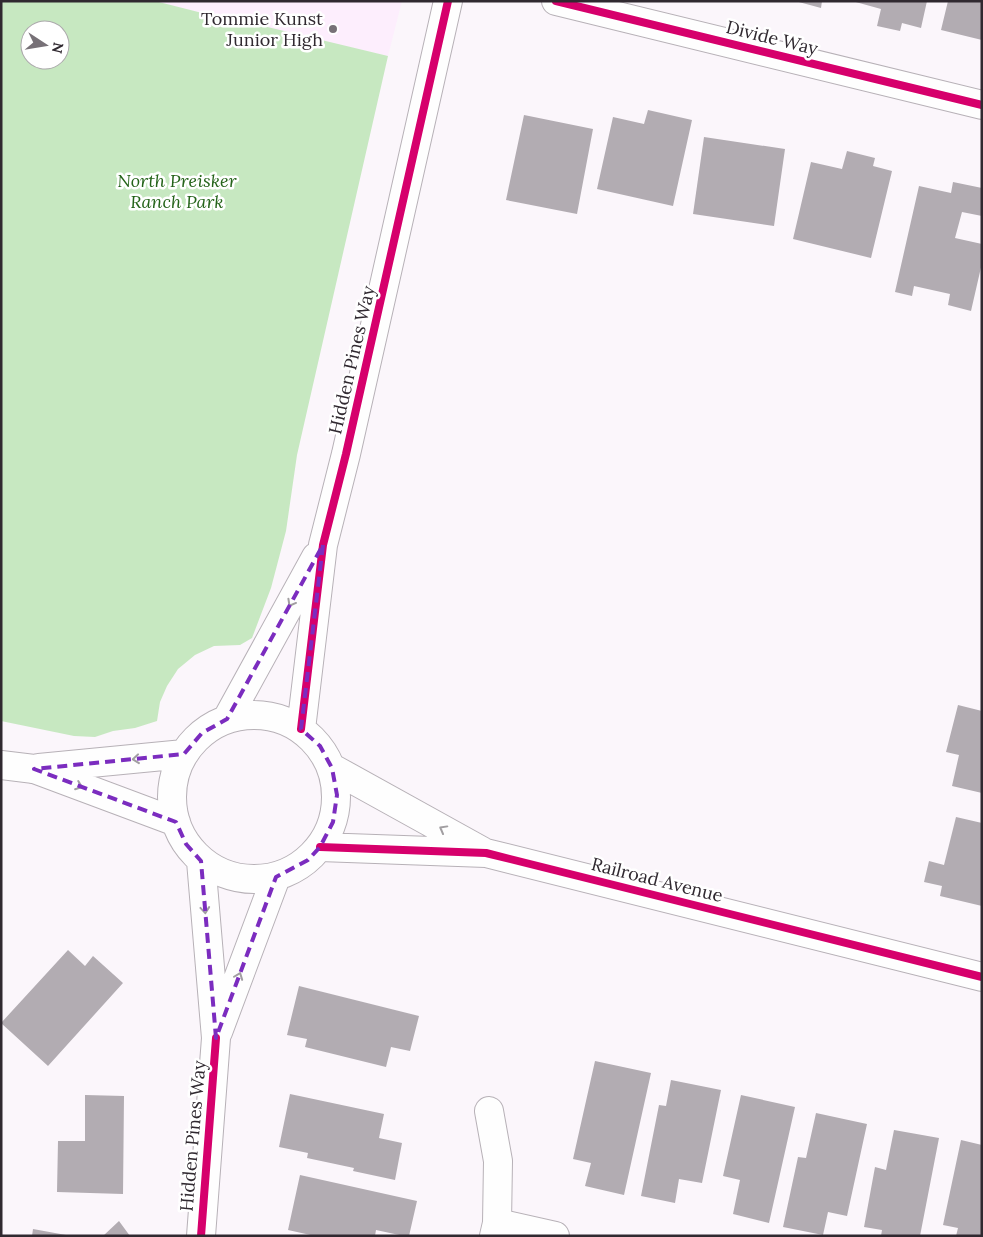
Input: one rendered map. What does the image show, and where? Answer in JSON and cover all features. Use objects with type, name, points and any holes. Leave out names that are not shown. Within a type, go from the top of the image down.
[{"type":"street","name":"Hidden Pines Way","points":[[301,729],[323,545],[346,454],[448,1]]},
{"type":"street","name":"Divide Way","points":[[556,1],[982,104]]},
{"type":"street","name":"Hidden Pines Way","points":[[227,719],[323,545]]},
{"type":"street","points":[[252,714],[278,717],[301,729],[320,746],[332,768],[337,795],[333,822],[320,848],[308,860],[293,870],[276,877],[250,880],[224,875],[201,861],[186,844],[176,822],[172,799],[175,776],[184,754],[202,733],[227,719],[252,714]]},
{"type":"street","points":[[1,765],[34,769],[184,754]]},
{"type":"street","name":"Railroad Avenue","points":[[332,768],[486,853]]},
{"type":"street","points":[[34,769],[176,822]]},
{"type":"street","name":"Railroad Avenue","points":[[320,848],[486,853],[982,977]]},
{"type":"street","name":"Hidden Pines Way","points":[[201,861],[216,1038],[201,1236]]},
{"type":"street","name":"Hidden Pines Way","points":[[216,1038],[276,877]]},
{"type":"street","points":[[489,1111],[498,1161],[495,1229],[555,1236]]},
{"type":"highlighted area","points":[[323,545],[301,729],[320,746],[332,768],[337,795],[333,822],[320,847],[308,860],[276,877],[216,1038],[201,861],[186,844],[176,822],[34,769],[184,754],[202,733],[227,719]]},
{"type":"shaded area","name":"Tommie Kunst Junior High","points":[[152,1],[402,1],[388,56]]},
{"type":"green space","name":"North Preisker Ranch Park","points":[[1,1],[155,1],[388,56],[297,455],[286,531],[271,588],[252,638],[240,645],[214,646],[195,655],[178,669],[167,686],[160,702],[157,721],[95,737],[74,736],[1,721]]},
{"type":"building","points":[[795,1],[822,1],[821,8]]},
{"type":"building","points":[[852,1],[927,1],[921,28],[902,23],[900,31],[877,26],[881,9]]},
{"type":"building","points":[[948,1],[982,1],[982,40],[941,30]]},
{"type":"building","points":[[648,110],[692,120],[673,206],[597,189],[613,117],[644,124]]},
{"type":"building","points":[[524,115],[593,129],[577,214],[506,200]]},
{"type":"building","points":[[704,137],[785,149],[774,226],[693,214]]},
{"type":"building","points":[[847,151],[875,158],[873,166],[892,171],[871,258],[793,239],[811,162],[842,169]]},
{"type":"building","points":[[953,182],[982,188],[982,216],[962,212],[955,238],[982,244],[982,263],[971,311],[948,305],[950,294],[914,286],[912,296],[895,292],[919,186],[951,193]]},
{"type":"building","points":[[958,705],[982,711],[982,793],[952,786],[959,755],[946,752]]},
{"type":"building","points":[[956,817],[982,823],[982,906],[940,896],[942,886],[924,882],[929,861],[944,865]]},
{"type":"building","points":[[68,950],[85,966],[93,956],[123,983],[48,1066],[1,1023]]},
{"type":"building","points":[[299,986],[419,1016],[410,1051],[391,1047],[386,1067],[305,1047],[307,1039],[287,1035]]},
{"type":"building","points":[[595,1061],[651,1073],[624,1195],[585,1186],[591,1163],[573,1159]]},
{"type":"building","points":[[671,1080],[721,1090],[702,1183],[679,1179],[675,1203],[641,1196],[659,1105],[666,1106]]},
{"type":"building","points":[[290,1094],[384,1114],[379,1138],[402,1143],[395,1180],[353,1171],[354,1168],[307,1158],[308,1153],[279,1147]]},
{"type":"building","points":[[85,1095],[124,1096],[123,1194],[57,1192],[58,1141],[85,1141]]},
{"type":"building","points":[[741,1095],[795,1107],[769,1223],[733,1214],[740,1180],[723,1176]]},
{"type":"building","points":[[816,1113],[867,1124],[847,1216],[828,1212],[823,1235],[783,1227],[798,1157],[806,1158]]},
{"type":"building","points":[[894,1130],[939,1138],[920,1236],[881,1236],[882,1230],[864,1227],[875,1167],[886,1170]]},
{"type":"building","points":[[961,1140],[982,1145],[982,1236],[956,1236],[958,1228],[943,1225]]},
{"type":"building","points":[[300,1175],[417,1201],[409,1236],[376,1230],[375,1236],[315,1236],[288,1230]]},
{"type":"building","points":[[119,1221],[130,1236],[103,1236]]},
{"type":"building","points":[[33,1229],[66,1235],[66,1236],[32,1236]]},
{"type":"cycle path","points":[[301,729],[323,545],[346,454],[448,1]]},
{"type":"cycle path","points":[[556,1],[982,105]]},
{"type":"cycle path","points":[[320,847],[486,853],[982,977]]},
{"type":"cycle path","points":[[201,1236],[216,1038]]},
{"type":"place","name":"Tommie Kunst Junior High","points":[[333,29]]}]
